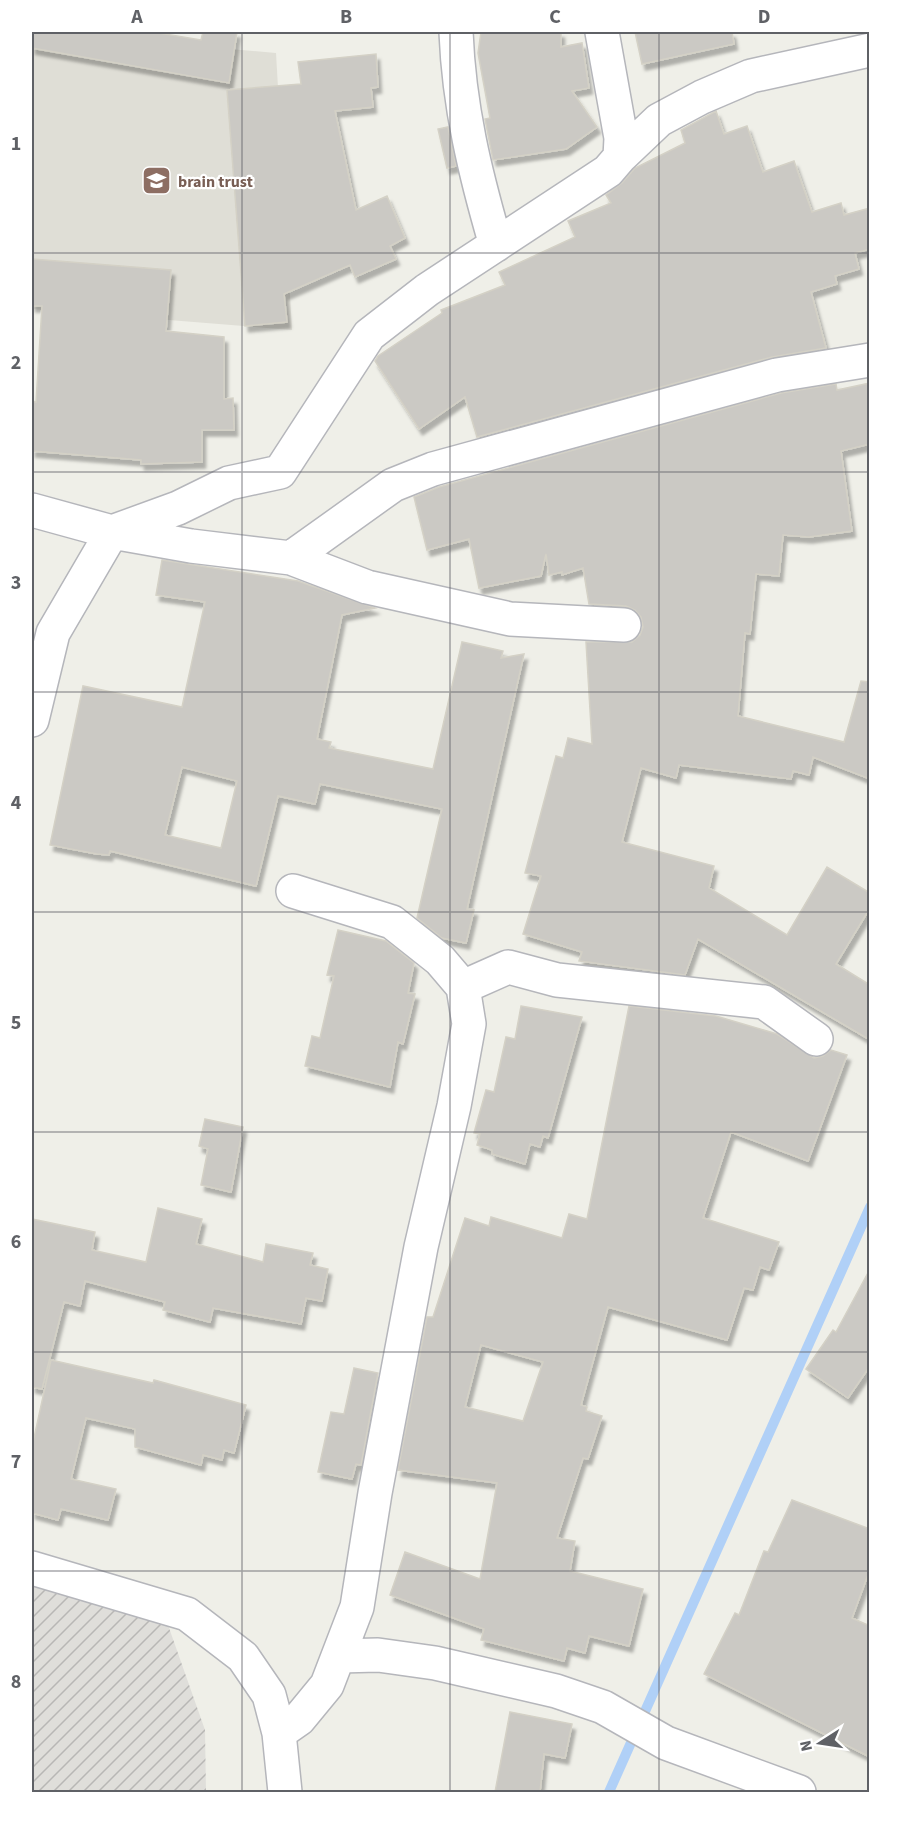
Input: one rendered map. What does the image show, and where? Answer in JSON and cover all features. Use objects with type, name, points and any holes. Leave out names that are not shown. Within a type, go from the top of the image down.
[{"type":"street","points":[[456,32],[458,82],[477,178],[496,245]]},
{"type":"street","points":[[602,32],[621,138],[620,157]]},
{"type":"street","points":[[32,720],[53,633],[112,532],[178,508],[229,483],[280,472],[369,335],[427,290],[608,171],[659,120],[702,97],[751,76],[870,50]]},
{"type":"street","points":[[291,558],[393,485],[433,469],[777,375],[870,360]]},
{"type":"street","points":[[32,510],[112,532],[191,546],[291,558],[367,587],[510,619],[624,625]]},
{"type":"street","points":[[279,1734],[299,1719],[327,1685],[357,1607],[375,1493],[421,1247],[454,1106],[469,1024],[463,987],[440,960],[392,922],[293,891]]},
{"type":"street","points":[[463,987],[508,967],[557,980],[764,1002],[816,1039]]},
{"type":"street","points":[[32,1568],[187,1614],[243,1657],[269,1695],[279,1734],[285,1792]]},
{"type":"street","points":[[339,1656],[378,1655],[435,1663],[556,1690],[603,1707],[666,1743],[799,1792]]},
{"type":"shaded area","name":"brain trust","points":[[32,32],[276,53],[292,330],[32,309]]},
{"type":"shaded area","points":[[32,1581],[168,1625],[205,1730],[206,1792],[32,1792]]},
{"type":"building","points":[[32,32],[153,32],[201,40],[203,32],[237,32],[229,83],[32,48]]},
{"type":"building","points":[[481,32],[561,32],[561,47],[582,43],[589,88],[572,91],[597,127],[566,149],[493,160],[485,119],[490,118],[478,53]]},
{"type":"building","points":[[635,32],[732,32],[734,44],[642,64]]},
{"type":"building","points":[[376,54],[378,87],[371,88],[373,107],[335,111],[356,210],[387,196],[405,238],[390,246],[396,259],[355,277],[350,265],[284,294],[287,322],[245,326],[227,90],[301,84],[298,62]]},
{"type":"building","points":[[716,111],[724,134],[747,126],[763,172],[794,161],[812,212],[841,203],[844,215],[870,208],[870,249],[855,253],[859,269],[835,276],[837,284],[811,292],[826,348],[772,357],[477,437],[465,397],[419,429],[375,361],[378,356],[442,313],[441,310],[505,285],[499,272],[575,237],[568,221],[611,203],[606,195],[622,183],[635,168],[685,143],[681,130]]},
{"type":"building","points":[[448,127],[456,166],[447,168],[438,129]]},
{"type":"building","points":[[32,259],[171,270],[166,331],[224,337],[224,399],[233,398],[234,430],[202,430],[202,462],[141,464],[141,460],[32,451],[32,401],[36,402],[42,306],[32,306]]},
{"type":"building","points":[[870,383],[870,444],[841,451],[852,531],[809,537],[783,535],[779,576],[756,574],[750,634],[745,633],[738,716],[844,742],[861,681],[870,682],[870,779],[813,757],[809,775],[793,771],[791,779],[679,765],[676,778],[641,768],[622,842],[714,866],[709,888],[787,935],[827,867],[870,893],[870,908],[836,964],[870,985],[870,1040],[698,939],[685,975],[579,961],[582,952],[523,934],[541,876],[525,873],[556,756],[563,758],[568,738],[592,744],[586,642],[632,642],[640,635],[643,627],[641,617],[635,610],[626,606],[589,604],[583,568],[562,575],[562,572],[549,575],[546,554],[541,576],[479,588],[469,539],[427,550],[414,497],[439,487],[781,393],[836,384],[837,390]]},
{"type":"building","points":[[162,560],[298,581],[375,608],[342,615],[317,739],[331,742],[329,748],[433,769],[462,642],[503,651],[501,658],[524,654],[467,909],[474,910],[466,943],[442,938],[417,918],[442,809],[320,784],[315,804],[278,796],[256,886],[110,851],[109,855],[97,854],[50,845],[83,686],[182,707],[205,602],[156,595]],"holes":[[[182,767],[237,781],[221,848],[165,835]]]},
{"type":"building","points":[[338,930],[386,941],[414,963],[408,993],[415,994],[403,1044],[398,1042],[390,1087],[305,1066],[312,1036],[320,1038],[334,976],[327,975]]},
{"type":"building","points":[[521,1006],[582,1017],[548,1138],[543,1136],[540,1147],[530,1144],[525,1164],[492,1154],[492,1150],[477,1145],[480,1134],[474,1133],[486,1090],[494,1092],[506,1037],[515,1039]]},
{"type":"building","points":[[629,1006],[716,1016],[777,1034],[814,1058],[823,1056],[831,1050],[847,1055],[808,1161],[731,1132],[703,1218],[779,1242],[769,1270],[760,1267],[753,1290],[744,1288],[727,1340],[608,1307],[581,1405],[587,1407],[586,1411],[602,1416],[588,1459],[583,1458],[557,1538],[575,1541],[570,1571],[643,1589],[629,1646],[589,1636],[585,1653],[567,1648],[564,1661],[481,1640],[484,1629],[390,1595],[405,1552],[480,1579],[497,1483],[398,1470],[427,1317],[433,1317],[465,1218],[489,1226],[491,1217],[562,1238],[569,1214],[587,1219]],"holes":[[[481,1345],[543,1362],[523,1421],[465,1407]]]},
{"type":"building","points":[[205,1119],[243,1127],[231,1192],[201,1185],[208,1149],[199,1146]]},
{"type":"building","points":[[158,1208],[202,1219],[196,1244],[263,1262],[266,1244],[313,1253],[310,1265],[328,1269],[322,1301],[306,1298],[301,1324],[213,1308],[210,1322],[163,1310],[165,1302],[85,1281],[80,1306],[64,1302],[42,1389],[32,1387],[32,1219],[95,1232],[92,1250],[146,1262]]},
{"type":"building","points":[[870,1269],[870,1366],[848,1398],[806,1369],[833,1330],[836,1332]]},
{"type":"building","points":[[51,1360],[153,1383],[154,1380],[246,1405],[234,1453],[224,1450],[222,1460],[203,1455],[201,1465],[135,1447],[135,1429],[86,1418],[71,1479],[116,1489],[108,1520],[61,1509],[58,1520],[32,1513],[32,1447]]},
{"type":"building","points":[[354,1368],[378,1373],[361,1465],[356,1464],[352,1479],[318,1472],[331,1412],[344,1414]]},
{"type":"building","points":[[792,1500],[870,1529],[870,1569],[852,1618],[870,1626],[870,1757],[704,1674],[735,1613],[739,1615],[764,1551],[768,1552]]},
{"type":"building","points":[[510,1712],[572,1724],[565,1758],[544,1754],[540,1792],[495,1792]]},
{"type":"waterway","points":[[609,1792],[870,1207]]},
{"type":"place","name":"brain trust","points":[[157,181]]}]
